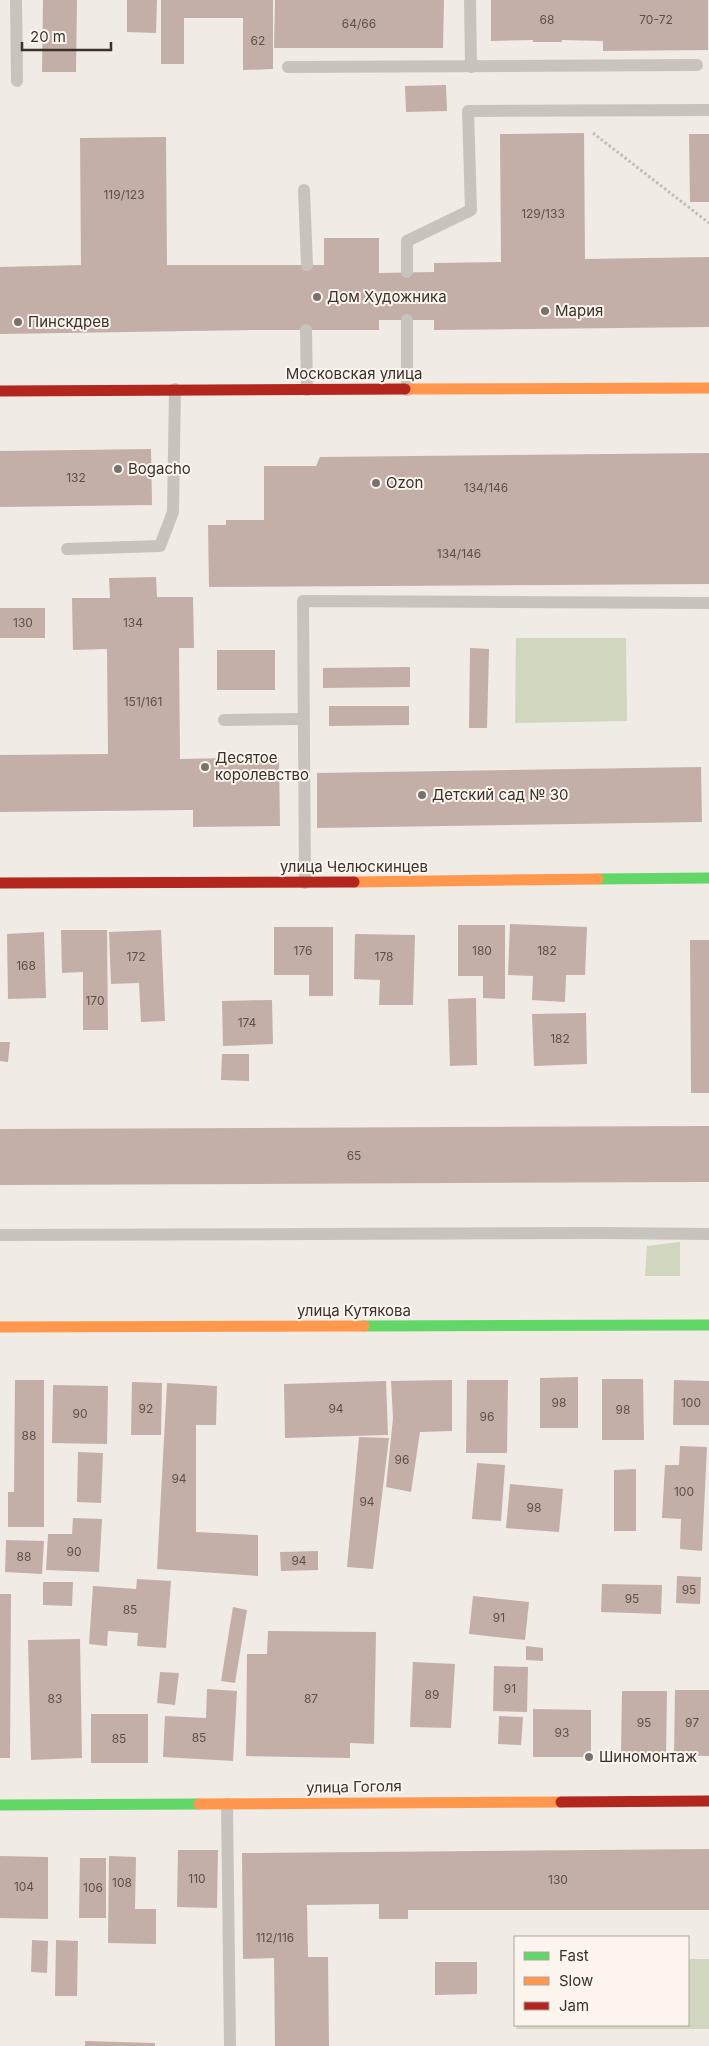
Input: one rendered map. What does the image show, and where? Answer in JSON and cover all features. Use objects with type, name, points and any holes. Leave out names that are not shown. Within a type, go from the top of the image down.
[{"type":"street","name":"Московская улица","points":[[0,391],[709,388]]},
{"type":"street","name":"улица Челюскинцев","points":[[0,883],[709,878]]},
{"type":"street","name":"улица Кутякова","points":[[0,1327],[709,1325]]},
{"type":"street","name":"улица Гоголя","points":[[0,1805],[709,1801]]},
{"type":"lane","points":[[16,0],[17,81]]},
{"type":"lane","points":[[470,0],[471,66]]},
{"type":"lane","points":[[288,67],[697,66]]},
{"type":"lane","points":[[407,272],[407,241],[471,210],[468,111],[709,110]]},
{"type":"lane","points":[[304,190],[306,265]]},
{"type":"lane","points":[[406,320],[407,390]]},
{"type":"lane","points":[[306,330],[307,390]]},
{"type":"lane","points":[[67,549],[160,546],[173,512],[176,389]]},
{"type":"lane","points":[[305,882],[303,601],[709,603]]},
{"type":"lane","points":[[224,720],[304,719]]},
{"type":"lane","points":[[0,1236],[709,1234]]},
{"type":"lane","points":[[227,1804],[230,2046]]},
{"type":"path","points":[[565,111],[709,223]]},
{"type":"green space","points":[[516,638],[626,638],[627,721],[515,723]]},
{"type":"green space","points":[[680,1242],[680,1276],[645,1276],[647,1246]]},
{"type":"green space","points":[[689,1959],[709,1959],[709,2029],[516,2029],[516,2026],[689,2026]]},
{"type":"building","points":[[43,0],[77,0],[76,72],[42,72]]},
{"type":"building","points":[[127,0],[157,0],[156,33],[127,32]]},
{"type":"building","points":[[161,0],[273,0],[273,69],[243,70],[243,18],[184,18],[184,64],[161,64]]},
{"type":"building","points":[[275,0],[444,0],[443,48],[274,48]]},
{"type":"building","points":[[491,0],[708,0],[708,50],[603,51],[603,41],[491,41]]},
{"type":"building","points":[[446,85],[447,111],[406,112],[405,86]]},
{"type":"building","points":[[584,133],[585,259],[709,257],[709,327],[434,330],[434,320],[379,320],[379,330],[0,334],[0,267],[81,265],[80,138],[166,137],[167,265],[324,265],[324,238],[379,238],[379,273],[434,272],[434,263],[501,262],[500,134]]},
{"type":"building","points":[[689,134],[709,134],[709,202],[690,202]]},
{"type":"building","points":[[151,449],[152,505],[0,507],[0,451]]},
{"type":"building","points":[[709,453],[709,584],[209,587],[208,525],[226,525],[226,520],[264,520],[264,466],[316,466],[320,457]]},
{"type":"building","points":[[156,577],[157,597],[193,597],[194,648],[179,648],[180,759],[279,757],[280,826],[193,827],[193,810],[0,812],[0,755],[108,754],[107,649],[73,650],[72,598],[110,598],[109,578]]},
{"type":"building","points":[[0,608],[45,608],[45,638],[0,638]]},
{"type":"building","points":[[470,648],[489,649],[487,728],[469,728]]},
{"type":"building","points":[[217,650],[275,650],[275,690],[217,690]]},
{"type":"building","points":[[410,667],[410,687],[323,688],[323,668]]},
{"type":"building","points":[[329,706],[409,706],[409,725],[329,726]]},
{"type":"building","points":[[701,767],[702,822],[317,828],[317,773]]},
{"type":"building","points":[[510,924],[587,927],[585,975],[566,975],[565,1002],[532,1000],[533,976],[508,975]]},
{"type":"building","points":[[458,925],[505,925],[505,999],[483,998],[483,976],[458,976]]},
{"type":"building","points":[[274,927],[333,927],[333,996],[309,996],[309,975],[274,975]]},
{"type":"building","points":[[61,930],[107,930],[108,1030],[83,1030],[83,972],[62,973]]},
{"type":"building","points":[[161,930],[165,1021],[141,1022],[139,983],[111,984],[109,932]]},
{"type":"building","points":[[44,932],[46,998],[8,999],[7,934]]},
{"type":"building","points":[[355,934],[415,935],[413,1005],[379,1005],[380,980],[354,979]]},
{"type":"building","points":[[690,940],[709,940],[709,1093],[691,1093]]},
{"type":"building","points":[[476,998],[477,1065],[450,1066],[448,999]]},
{"type":"building","points":[[272,1000],[273,1044],[223,1046],[222,1001]]},
{"type":"building","points":[[586,1013],[587,1064],[534,1066],[532,1014]]},
{"type":"building","points":[[0,1042],[10,1042],[8,1062],[0,1061]]},
{"type":"building","points":[[222,1054],[249,1054],[249,1081],[221,1080]]},
{"type":"building","points":[[709,1126],[709,1182],[0,1185],[0,1129]]},
{"type":"building","points":[[578,1377],[578,1428],[540,1428],[540,1378]]},
{"type":"building","points":[[602,1379],[643,1379],[644,1440],[602,1440]]},
{"type":"building","points":[[15,1380],[44,1380],[44,1527],[8,1527],[8,1492],[14,1492]]},
{"type":"building","points":[[452,1380],[452,1431],[420,1432],[411,1492],[386,1487],[393,1418],[391,1381]]},
{"type":"building","points":[[467,1380],[508,1380],[507,1453],[466,1453]]},
{"type":"building","points":[[674,1380],[709,1381],[709,1425],[673,1425]]},
{"type":"building","points":[[386,1381],[388,1435],[285,1438],[284,1384]]},
{"type":"building","points":[[132,1382],[162,1383],[161,1435],[131,1435]]},
{"type":"building","points":[[167,1383],[217,1386],[216,1425],[196,1425],[196,1532],[258,1535],[258,1576],[157,1569]]},
{"type":"building","points":[[53,1385],[108,1386],[107,1444],[52,1443]]},
{"type":"building","points":[[359,1437],[389,1438],[373,1569],[347,1567]]},
{"type":"building","points":[[680,1446],[707,1447],[702,1551],[680,1549],[681,1519],[662,1518],[665,1465],[679,1465]]},
{"type":"building","points":[[78,1452],[103,1453],[101,1503],[77,1502]]},
{"type":"building","points":[[477,1463],[505,1465],[501,1521],[472,1519]]},
{"type":"building","points":[[636,1469],[636,1531],[614,1531],[614,1470]]},
{"type":"building","points":[[510,1484],[563,1489],[559,1532],[506,1528]]},
{"type":"building","points":[[73,1518],[102,1519],[99,1572],[46,1570],[48,1534],[72,1534]]},
{"type":"building","points":[[6,1540],[44,1541],[42,1574],[5,1572]]},
{"type":"building","points":[[318,1551],[318,1570],[281,1571],[280,1552]]},
{"type":"building","points":[[677,1576],[701,1577],[700,1604],[676,1603]]},
{"type":"building","points":[[137,1579],[171,1581],[166,1648],[137,1646],[138,1633],[108,1631],[107,1646],[89,1644],[93,1586],[136,1589]]},
{"type":"building","points":[[43,1582],[73,1582],[72,1606],[43,1605]]},
{"type":"building","points":[[602,1584],[662,1585],[661,1614],[601,1612]]},
{"type":"building","points":[[0,1594],[11,1594],[10,1758],[0,1758]]},
{"type":"building","points":[[473,1596],[529,1602],[525,1640],[469,1634]]},
{"type":"building","points":[[233,1607],[247,1610],[235,1683],[221,1681]]},
{"type":"building","points":[[268,1631],[376,1632],[374,1744],[350,1743],[350,1758],[246,1756],[247,1654],[267,1654]]},
{"type":"building","points":[[80,1639],[82,1758],[31,1760],[28,1640]]},
{"type":"building","points":[[526,1646],[543,1648],[543,1661],[526,1660]]},
{"type":"building","points":[[413,1662],[455,1664],[451,1728],[410,1727]]},
{"type":"building","points":[[494,1666],[528,1667],[527,1712],[493,1711]]},
{"type":"building","points":[[160,1672],[179,1673],[175,1705],[157,1703]]},
{"type":"building","points":[[207,1689],[237,1691],[233,1761],[163,1757],[165,1716],[206,1718]]},
{"type":"building","points":[[675,1690],[709,1690],[709,1756],[674,1755]]},
{"type":"building","points":[[622,1691],[667,1691],[666,1756],[621,1755]]},
{"type":"building","points":[[533,1709],[591,1710],[591,1757],[533,1757]]},
{"type":"building","points":[[91,1714],[148,1714],[148,1763],[91,1763]]},
{"type":"building","points":[[499,1716],[523,1717],[521,1745],[498,1744]]},
{"type":"building","points":[[709,1849],[709,1910],[408,1910],[408,1919],[379,1919],[379,1904],[307,1905],[308,1957],[328,1957],[329,2046],[275,2046],[274,1958],[243,1959],[242,1853]]},
{"type":"building","points":[[178,1850],[218,1850],[217,1908],[177,1907]]},
{"type":"building","points":[[0,1856],[48,1857],[48,1919],[0,1918]]},
{"type":"building","points":[[109,1856],[136,1857],[135,1909],[156,1909],[156,1944],[108,1943]]},
{"type":"building","points":[[80,1858],[106,1858],[106,1918],[79,1918]]},
{"type":"building","points":[[32,1940],[48,1941],[47,1973],[31,1972]]},
{"type":"building","points":[[56,1940],[78,1941],[77,1996],[55,1996]]},
{"type":"building","points":[[435,1962],[477,1962],[477,1994],[435,1995]]},
{"type":"building","points":[[85,2041],[155,2043],[155,2046],[85,2046]]},
{"type":"traffic: fast","points":[[598,879],[709,878]]},
{"type":"traffic: fast","points":[[364,1326],[709,1325]]},
{"type":"traffic: fast","points":[[0,1805],[199,1804]]},
{"type":"traffic: slow","points":[[405,389],[709,388]]},
{"type":"traffic: slow","points":[[354,882],[598,879]]},
{"type":"traffic: slow","points":[[0,1327],[364,1326]]},
{"type":"traffic: slow","points":[[199,1804],[561,1802]]},
{"type":"traffic: jam","points":[[0,391],[405,389]]},
{"type":"traffic: jam","points":[[0,883],[354,882]]},
{"type":"traffic: jam","points":[[561,1802],[709,1801]]},
{"type":"place","name":"Дом Художника","points":[[317,297]]},
{"type":"place","name":"Мария","points":[[545,311]]},
{"type":"place","name":"Пинскдрев","points":[[18,322]]},
{"type":"place","name":"Bogacho","points":[[118,469]]},
{"type":"place","name":"Ozon","points":[[376,483]]},
{"type":"place","name":"Десятое королевство","points":[[205,767]]},
{"type":"place","name":"Детский сад № 30","points":[[422,795]]},
{"type":"place","name":"Шиномонтаж","points":[[589,1757]]}]
